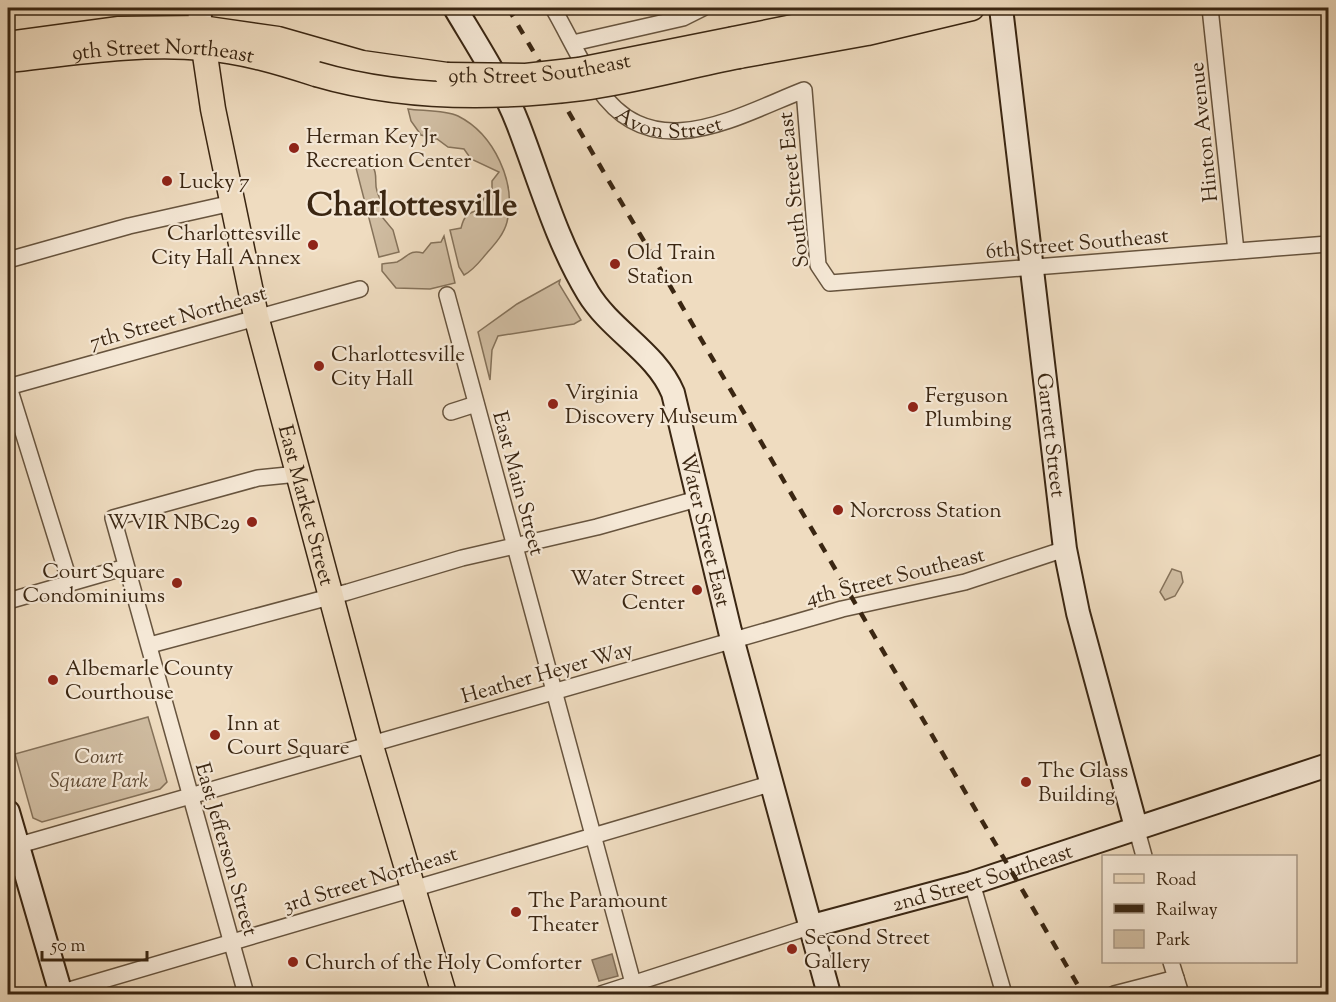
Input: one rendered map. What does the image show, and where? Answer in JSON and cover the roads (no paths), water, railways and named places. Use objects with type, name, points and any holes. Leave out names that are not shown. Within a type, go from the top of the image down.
[{"type":"main road","points":[[736,48],[880,14],[972,8]]},
{"type":"main road","name":"9th Street Northeast","points":[[8,44],[119,29],[201,28],[251,34],[308,49]]},
{"type":"main road","name":"9th Street Northeast","points":[[8,60],[122,49],[201,28],[236,52],[316,74]]},
{"type":"main road","name":"East Market Street","points":[[201,28],[232,203],[256,316],[371,746],[444,994]]},
{"type":"main road","name":"9th Street Southeast","points":[[308,49],[405,71],[526,76],[736,48]]},
{"type":"main road","name":"9th Street Southeast","points":[[316,74],[347,83],[451,95],[581,88],[736,48]]},
{"type":"street","name":"Water Street East","points":[[455,8],[518,123],[546,206],[588,293],[606,318],[668,380],[673,393],[734,641],[829,994]]},
{"type":"street","name":"Avon Street","points":[[553,8],[597,87],[609,102],[623,115],[657,132],[686,131],[707,127],[804,90]]},
{"type":"street","points":[[573,43],[683,18],[703,8]]},
{"type":"street","name":"Garrett Street","points":[[1001,8],[1065,549],[1078,613],[1144,855]]},
{"type":"street","name":"Hinton Avenue","points":[[1210,8],[1236,251]]},
{"type":"street","name":"South Street East","points":[[804,90],[818,265],[830,283]]},
{"type":"street","points":[[8,260],[129,226],[232,203]]},
{"type":"street","name":"6th Street Southeast","points":[[830,283],[1329,244]]},
{"type":"street","name":"7th Street Northeast","points":[[8,386],[360,289]]},
{"type":"street","name":"East Main Street","points":[[447,295],[635,990]]},
{"type":"street","points":[[8,386],[70,583]]},
{"type":"street","points":[[451,411],[476,404]]},
{"type":"street","name":"East Jefferson Street","points":[[246,994],[189,797],[150,645],[112,518],[258,478],[298,474]]},
{"type":"street","points":[[150,645],[462,558],[698,500]]},
{"type":"street","name":"4th Street Southeast","points":[[734,641],[862,604],[894,600],[964,582],[1065,549]]},
{"type":"street","points":[[8,601],[126,567]]},
{"type":"street","name":"Heather Heyer Way","points":[[13,847],[371,746],[555,690],[734,641]]},
{"type":"street","points":[[555,690],[573,676]]},
{"type":"street","points":[[533,696],[555,690],[576,692]]},
{"type":"street","name":"2nd Street Southeast","points":[[601,994],[635,990],[812,926],[972,883],[1329,765]]},
{"type":"street","name":"3rd Street Northeast","points":[[59,994],[231,944],[413,887],[773,783]]},
{"type":"street","points":[[8,812],[13,847],[59,994]]},
{"type":"street","points":[[972,883],[1004,994]]},
{"type":"street","points":[[1171,963],[1181,994]]},
{"type":"street","points":[[1114,994],[1176,978]]},
{"type":"railway","points":[[508,8],[1083,994]]},
{"type":"place","name":"Herman Key Jr Recreation Center","points":[[294,148]]},
{"type":"place","name":"Lucky 7","points":[[167,181]]},
{"type":"place","name":"Charlottesville City Hall Annex","points":[[313,245]]},
{"type":"place","name":"Old Train Station","points":[[615,264]]},
{"type":"place","name":"Charlottesville City Hall","points":[[319,366]]},
{"type":"place","name":"Virginia Discovery Museum","points":[[553,404]]},
{"type":"place","name":"Ferguson Plumbing","points":[[913,407]]},
{"type":"place","name":"Norcross Station","points":[[838,510]]},
{"type":"place","name":"WVIR NBC29","points":[[252,522]]},
{"type":"place","name":"Court Square Condominiums","points":[[177,583]]},
{"type":"place","name":"Water Street Center","points":[[697,590]]},
{"type":"place","name":"Albemarle County Courthouse","points":[[53,680]]},
{"type":"place","name":"Inn at Court Square","points":[[215,735]]},
{"type":"place","name":"The Glass Building","points":[[1026,782]]},
{"type":"place","name":"The Paramount Theater","points":[[516,912]]},
{"type":"place","name":"Second Street Gallery","points":[[792,949]]},
{"type":"place","name":"Church of the Holy Comforter","points":[[293,962]]},
{"type":"district","name":"Charlottesville","points":[[412,203]]},
{"type":"park label","name":"Court Square Park","points":[[99,768]]}]
